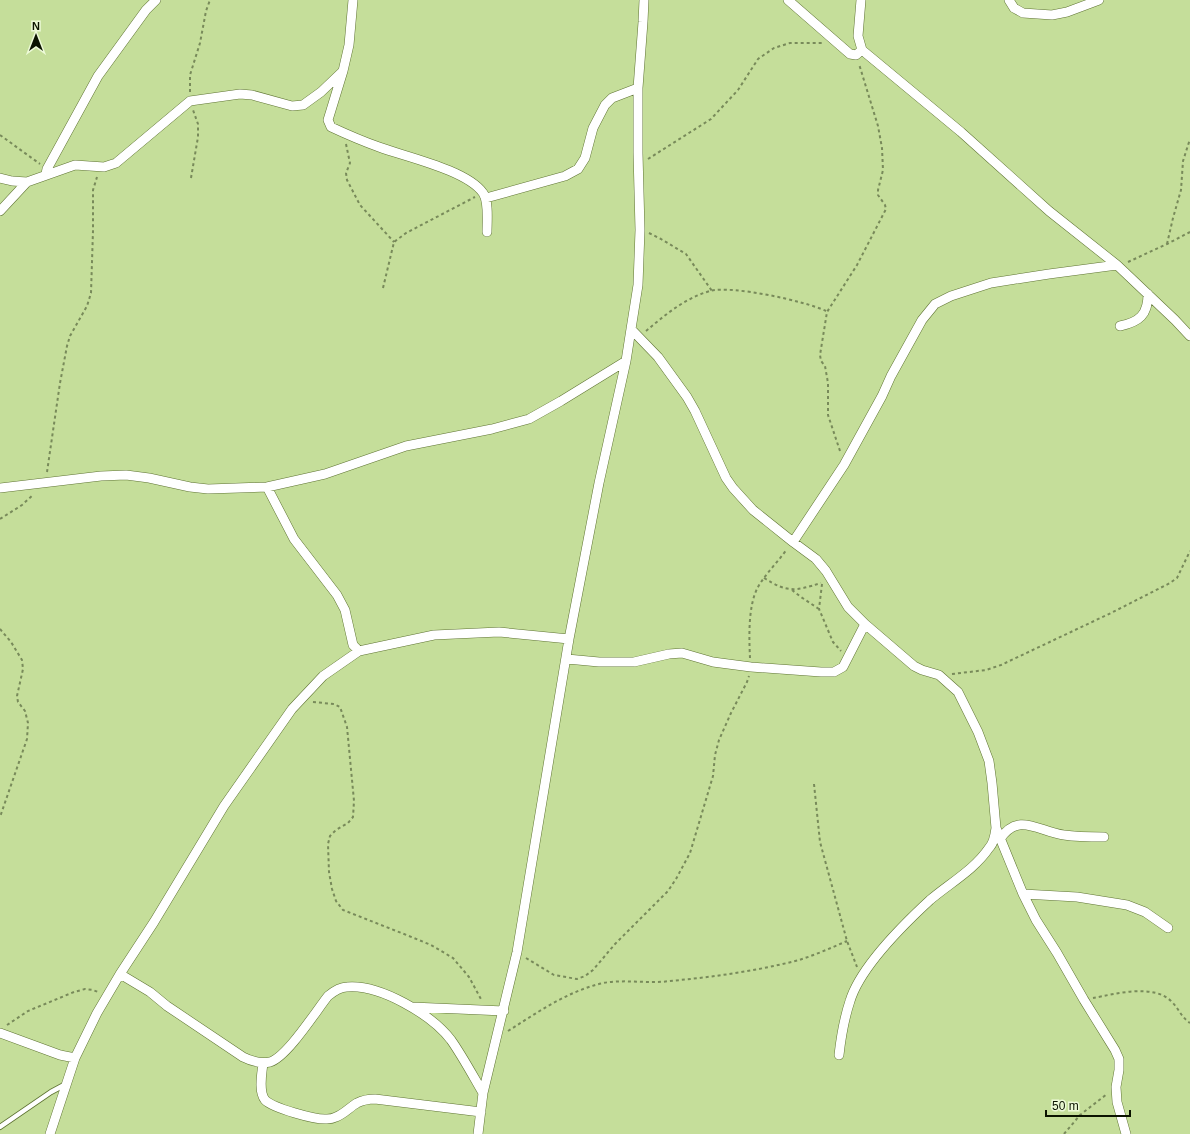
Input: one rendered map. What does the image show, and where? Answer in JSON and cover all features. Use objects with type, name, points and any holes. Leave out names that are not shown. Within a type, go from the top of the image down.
[{"type":"street","points":[[47,172],[98,76],[146,10],[156,0]]},
{"type":"street","points":[[353,0],[349,45],[343,71],[328,120],[330,127],[378,147],[452,172],[468,179],[484,196],[488,232]]},
{"type":"street","points":[[478,1134],[483,1093],[504,1012],[517,952],[567,659],[569,639],[599,483],[626,361],[638,285],[640,230],[638,88],[644,0]]},
{"type":"street","points":[[788,0],[835,43],[850,54],[859,52]]},
{"type":"street","points":[[861,0],[858,36],[859,52],[961,132],[1049,211],[1117,265],[1190,336]]},
{"type":"street","points":[[1009,0],[1014,8],[1023,13],[1052,15],[1067,12],[1099,0]]},
{"type":"street","points":[[0,210],[27,182],[47,172],[75,165],[104,167],[116,162],[190,101],[240,94],[252,95],[292,106],[303,105],[321,92],[343,71]]},
{"type":"street","points":[[484,196],[565,176],[578,169],[585,158],[593,128],[605,105],[612,98],[638,88]]},
{"type":"street","points":[[0,178],[12,181],[27,182]]},
{"type":"street","points":[[792,542],[844,465],[922,320],[935,304],[951,296],[991,283],[1117,265]]},
{"type":"street","points":[[1120,326],[1133,323],[1141,317],[1148,302],[1148,294]]},
{"type":"street","points":[[631,329],[658,358],[687,397],[695,410],[726,478],[733,488],[754,510],[792,542],[816,559],[827,581],[848,607],[865,624],[914,666],[939,675],[958,692],[978,732],[988,761],[992,783],[996,828],[1023,894],[1036,920],[1119,1059],[1116,1087],[1117,1102],[1126,1134]]},
{"type":"street","points":[[0,488],[101,476],[126,475],[208,489],[226,490],[267,487],[325,474],[406,446],[492,429],[529,419],[626,361]]},
{"type":"street","points":[[267,487],[294,539],[337,595],[345,610],[353,645],[359,651]]},
{"type":"street","points":[[567,659],[599,662],[634,662],[669,654],[682,653],[713,662],[751,667],[834,672],[843,667],[865,624]]},
{"type":"street","points":[[50,1134],[75,1058],[97,1013],[120,974],[154,922],[224,806],[292,709],[323,676],[359,651],[434,635],[499,632],[569,639]]},
{"type":"street","points":[[1000,839],[1010,828],[1027,824],[1064,835],[1104,837]]},
{"type":"street","points":[[839,1055],[844,1022],[850,1000],[860,978],[883,949],[931,899],[964,874],[989,849],[994,839],[996,828]]},
{"type":"street","points":[[1023,894],[1077,897],[1127,905],[1145,912],[1168,928]]},
{"type":"street","points":[[120,974],[150,992],[167,1006],[243,1057],[251,1061],[263,1063],[271,1062],[280,1057],[328,996],[336,990],[346,987],[364,987],[412,1007],[434,1023],[451,1040],[483,1093]]},
{"type":"street","points":[[412,1007],[504,1012]]},
{"type":"street","points":[[3,1030],[60,1055],[75,1058]]},
{"type":"street","points":[[263,1063],[262,1092],[266,1100],[275,1106],[293,1113],[327,1119],[337,1116],[365,1100],[375,1099],[481,1112]]},
{"type":"lane","points":[[0,1127],[51,1092],[68,1083]]},
{"type":"path","points":[[638,165],[712,119],[738,90],[758,59],[774,48],[790,43],[835,43]]},
{"type":"path","points":[[844,465],[828,415],[828,383],[825,366],[821,361],[820,355],[827,312],[856,265],[886,209],[878,195],[883,170],[882,148],[878,126],[859,52]]},
{"type":"path","points":[[336,130],[347,146],[350,163],[346,173],[347,180],[360,205],[394,242]]},
{"type":"path","points":[[0,135],[47,172]]},
{"type":"path","points":[[1167,244],[1181,190],[1183,161],[1190,139]]},
{"type":"path","points":[[0,519],[22,505],[46,483],[60,383],[67,346],[70,336],[87,306],[91,293],[93,190],[95,180],[104,167]]},
{"type":"path","points":[[383,288],[394,242],[406,233],[484,196]]},
{"type":"path","points":[[640,230],[661,238],[686,254],[712,291]]},
{"type":"path","points":[[1117,265],[1136,259],[1190,232]]},
{"type":"path","points":[[638,337],[682,303],[712,291],[740,291],[768,296],[813,306],[827,312]]},
{"type":"path","points":[[517,952],[554,975],[577,979],[585,976],[593,970],[615,944],[668,891],[676,880],[690,853],[713,776],[715,755],[719,740],[730,713],[747,682],[751,667],[749,638],[753,598],[764,578],[792,542]]},
{"type":"path","points":[[939,675],[986,670],[1001,665],[1111,613],[1177,578],[1190,551]]},
{"type":"path","points":[[764,578],[777,586],[792,590],[801,598],[819,609],[833,642],[848,658]]},
{"type":"path","points":[[792,590],[827,581]]},
{"type":"path","points":[[819,609],[827,581]]},
{"type":"path","points":[[0,629],[11,642],[22,660],[23,669],[17,696],[18,702],[25,711],[28,723],[27,739],[0,817]]},
{"type":"path","points":[[300,700],[334,704],[340,707],[347,726],[354,792],[353,812],[348,823],[336,830],[330,836],[327,853],[330,877],[336,901],[343,910],[431,945],[453,958],[469,977],[488,1011]]},
{"type":"path","points":[[814,784],[820,842],[847,942],[860,978]]},
{"type":"path","points":[[497,1038],[557,1001],[603,983],[622,981],[669,982],[757,969],[800,959],[847,942]]},
{"type":"path","points":[[3,1030],[28,1011],[74,992],[85,989],[107,996]]},
{"type":"path","points":[[1084,1000],[1126,992],[1152,992],[1162,995],[1172,1002],[1190,1023]]},
{"type":"path","points":[[1064,1134],[1080,1115],[1116,1087]]}]
